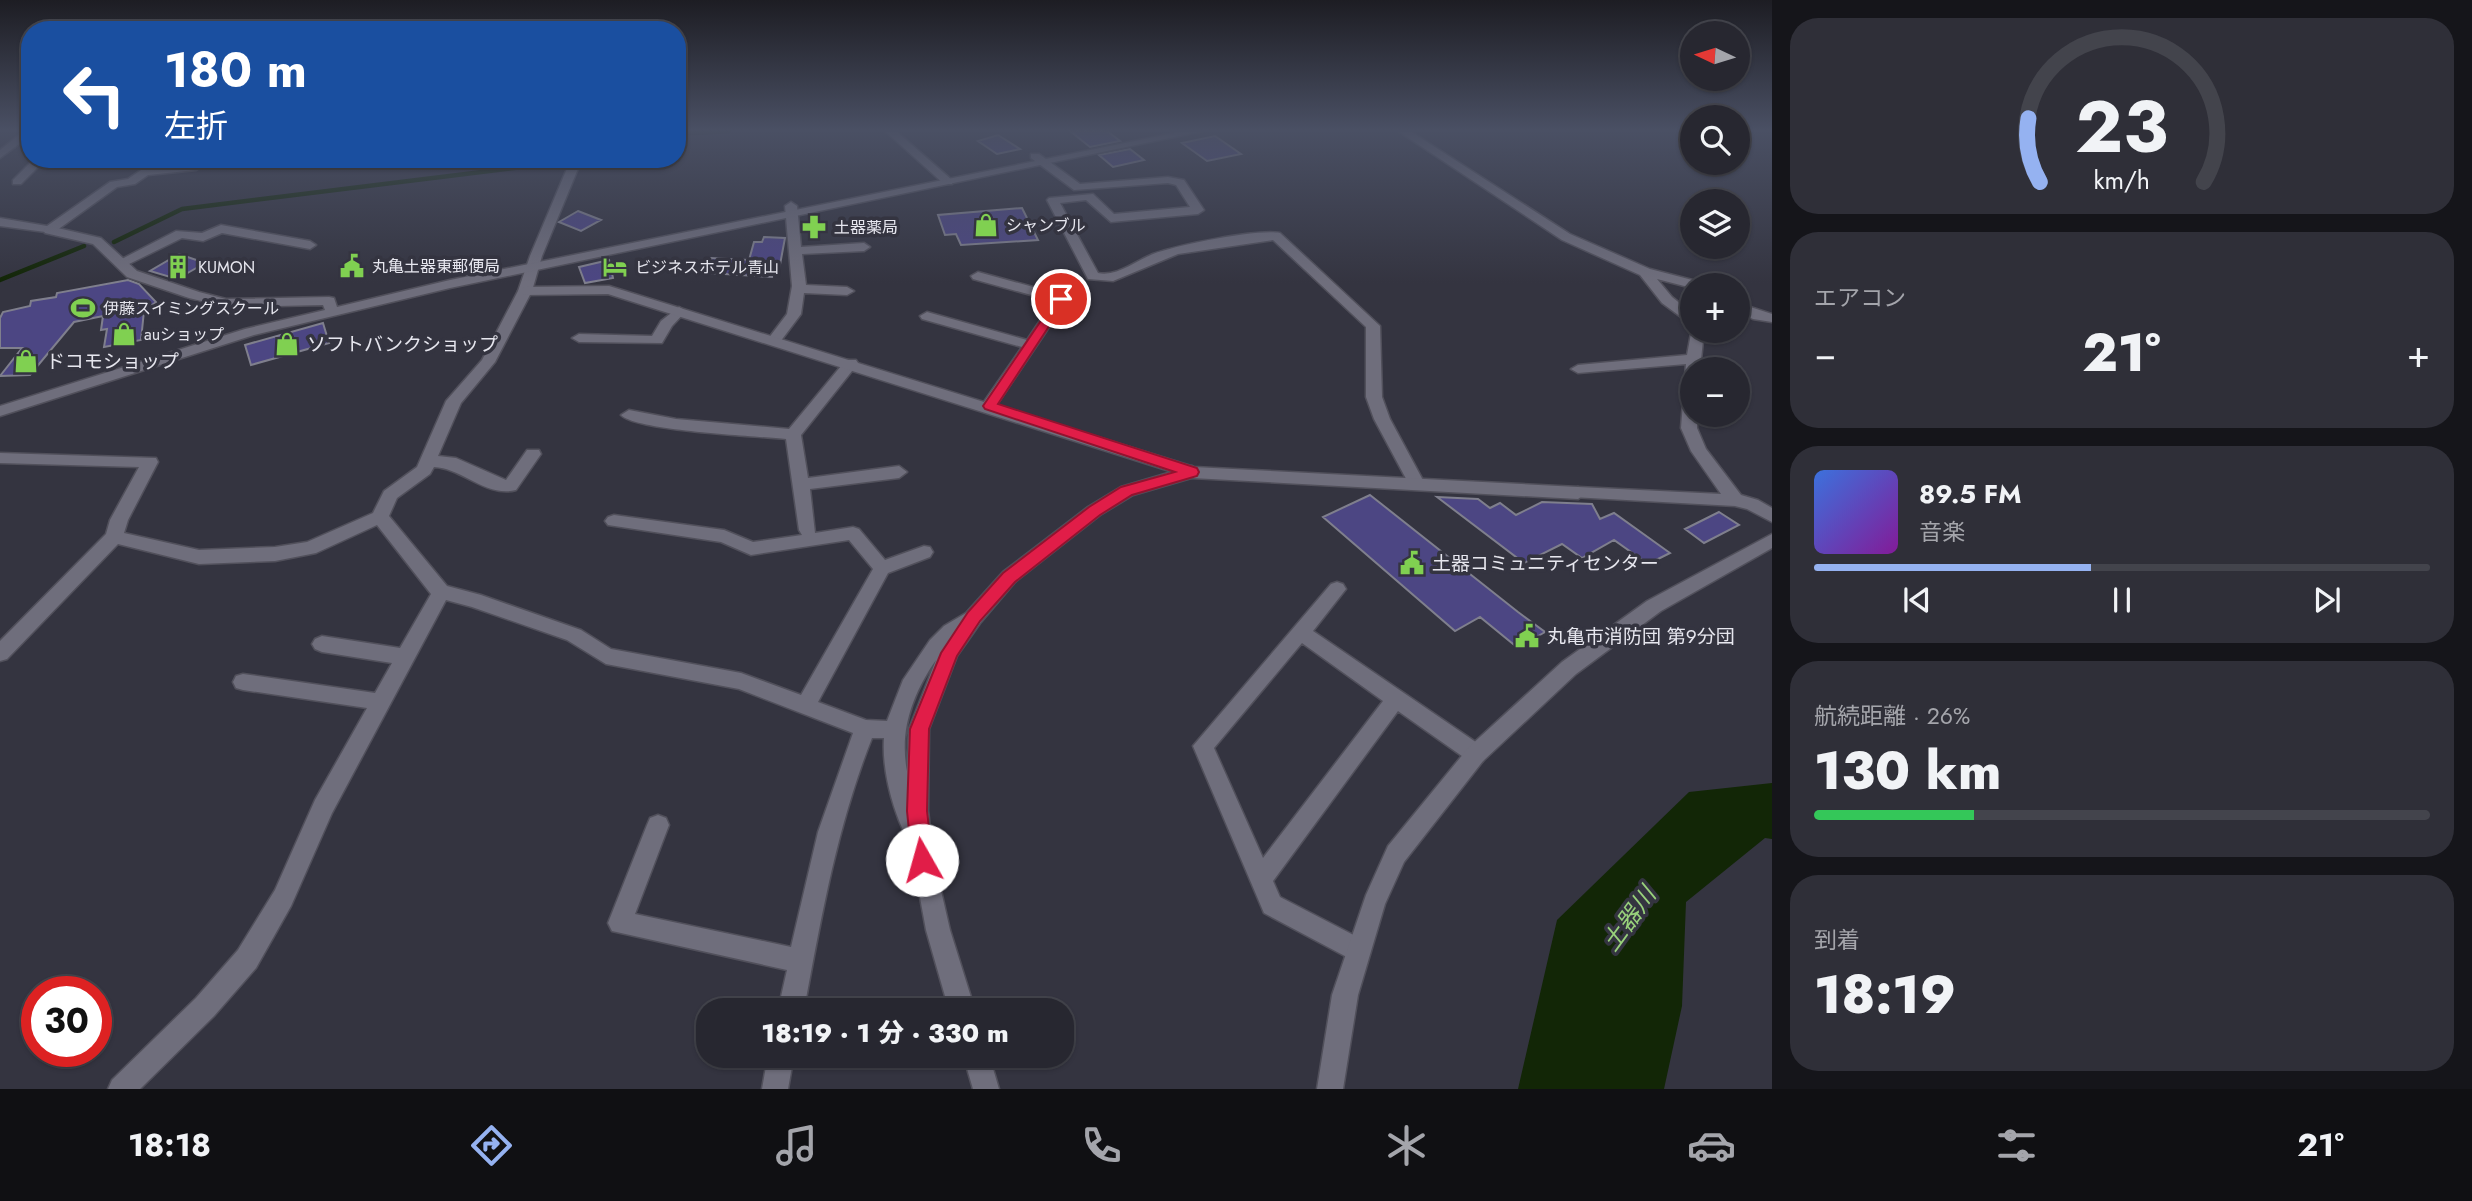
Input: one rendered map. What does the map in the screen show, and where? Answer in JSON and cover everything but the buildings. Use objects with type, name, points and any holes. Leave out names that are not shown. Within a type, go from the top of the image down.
[{"type":"street","points":[[50,230],[114,184],[131,182]]},
{"type":"street","points":[[114,537],[199,557],[264,555],[310,548],[380,517],[390,495],[424,470],[454,401],[488,362],[525,290],[534,261],[567,182]]},
{"type":"street","points":[[0,400],[129,358],[330,307],[534,261],[930,182]]},
{"type":"street","points":[[1069,182],[1111,218],[1198,210],[1179,182]]},
{"type":"street","points":[[1155,182],[1083,192],[1053,200],[1093,276],[1102,280],[1127,273],[1168,254],[1276,236],[1373,326],[1374,397],[1382,419],[1417,484]]},
{"type":"street","points":[[1481,182],[1566,237],[1645,272],[1680,281]]},
{"type":"street","points":[[775,339],[794,314],[799,289],[792,210]]},
{"type":"street","points":[[122,262],[180,234],[203,237],[233,221]]},
{"type":"street","points":[[0,222],[97,241],[132,274],[165,287],[226,303],[330,307]]},
{"type":"street","points":[[221,229],[310,245]]},
{"type":"street","points":[[796,251],[864,247]]},
{"type":"street","points":[[1645,272],[1660,293],[1680,309]]},
{"type":"street","points":[[978,276],[1061,299],[989,406]]},
{"type":"street","points":[[799,289],[847,291]]},
{"type":"street","points":[[525,290],[609,290],[775,339],[1192,472],[1735,500],[1752,504],[1772,516]]},
{"type":"street","points":[[0,411],[330,307]]},
{"type":"street","points":[[579,338],[657,340],[666,324],[679,311]]},
{"type":"street","points":[[1750,312],[1772,318]]},
{"type":"street","points":[[926,316],[1030,345]]},
{"type":"street","points":[[808,530],[793,434],[851,363]]},
{"type":"street","points":[[1578,369],[1680,367]]},
{"type":"street","points":[[629,415],[676,424],[793,434]]},
{"type":"street","points":[[1689,427],[1699,451],[1735,500]]},
{"type":"street","points":[[429,461],[450,462],[497,485],[510,486],[533,454]]},
{"type":"street","points":[[0,458],[150,462],[119,520],[114,537],[0,653]]},
{"type":"street","points":[[801,485],[899,472]]},
{"type":"street","points":[[922,860],[917,811],[919,729],[949,653],[974,617],[1009,577],[1094,511],[1127,491],[1192,472]]},
{"type":"street","points":[[380,517],[430,582],[441,592],[474,600],[574,635],[606,656],[741,681],[865,729],[896,730]]},
{"type":"street","points":[[614,522],[724,536],[751,549],[853,533],[882,568]]},
{"type":"street","points":[[1330,1089],[1345,995],[1374,903],[1396,854],[1476,754],[1569,668],[1643,614],[1772,540]]},
{"type":"street","points":[[805,706],[882,568],[924,552]]},
{"type":"street","points":[[1337,589],[1203,746],[1272,905],[1358,950]]},
{"type":"street","points":[[121,1089],[205,1007],[247,959],[283,898],[323,807],[441,592]]},
{"type":"street","points":[[959,998],[899,781],[894,743],[900,709],[918,673],[946,635],[974,617]]},
{"type":"street","points":[[1300,632],[1476,754]]},
{"type":"street","points":[[322,644],[405,657]]},
{"type":"street","points":[[243,682],[380,702]]},
{"type":"street","points":[[1261,879],[1396,698]]},
{"type":"street","points":[[792,998],[824,848],[853,756],[865,729]]},
{"type":"street","points":[[658,825],[620,923],[800,961]]},
{"type":"street","points":[[775,1089],[779,1068]]},
{"type":"street","points":[[980,1068],[986,1089]]},
{"type":"water","name":"土器川","points":[[1772,783],[1772,839],[1765,838],[1686,902],[1682,1006],[1664,1089],[1518,1089],[1557,920],[1689,792]]},
{"type":"waterway","points":[[114,242],[182,209],[402,182]]},
{"type":"waterway","points":[[0,280],[84,246]]},
{"type":"place","name":"シャンブル","points":[[986,225]]},
{"type":"place","name":"土器薬局","points":[[814,227]]},
{"type":"place","name":"丸亀土器東郵便局","points":[[352,266]]},
{"type":"place","name":"KUMON","points":[[178,267]]},
{"type":"place","name":"ビジネスホテル青山","points":[[615,267]]},
{"type":"place","name":"伊藤スイミングスクール","points":[[83,308]]},
{"type":"place","name":"auショップ","points":[[124,334]]},
{"type":"place","name":"ソフトバンクショップ","points":[[287,344]]},
{"type":"place","name":"ドコモショップ","points":[[26,361]]},
{"type":"place","name":"土器コミュニティセンター","points":[[1412,563]]},
{"type":"place","name":"丸亀市消防団 第9分団","points":[[1527,636]]},
{"type":"route","points":[[922,860],[917,811],[919,729],[949,653],[974,617],[1009,577],[1094,511],[1127,491],[1192,472],[989,406],[1061,299]]}]
